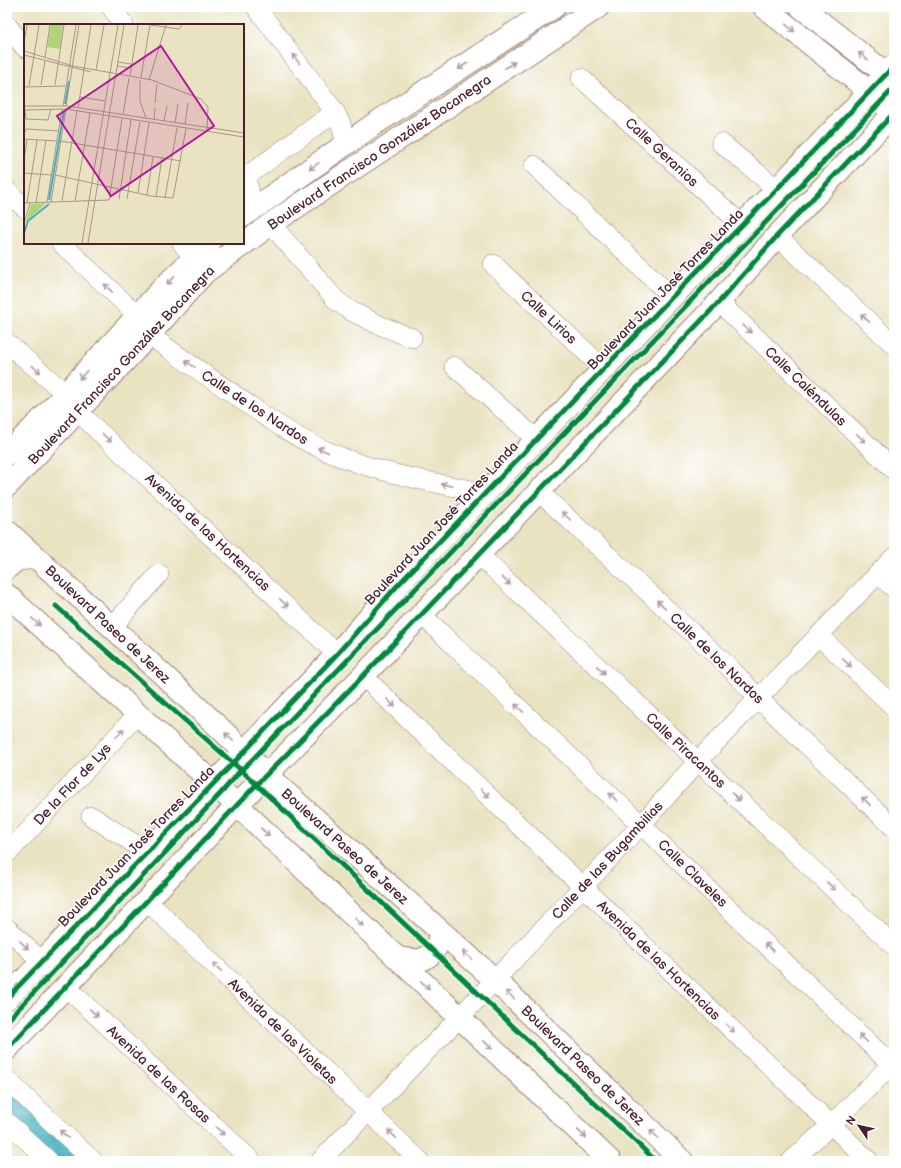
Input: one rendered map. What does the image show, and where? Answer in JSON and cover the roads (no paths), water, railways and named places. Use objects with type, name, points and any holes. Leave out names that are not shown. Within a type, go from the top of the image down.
[{"type":"main road","name":"Boulevard Francisco González Bocanegra","points":[[247,213],[376,123],[554,7]]},
{"type":"main road","name":"Boulevard Francisco González Bocanegra","points":[[244,235],[271,224],[598,7]]},
{"type":"main road","points":[[7,1048],[66,987],[146,900],[363,676],[719,302],[777,236],[894,113],[764,7]]},
{"type":"main road","points":[[801,7],[892,73]]},
{"type":"main road","name":"Boulevard Juan José Torres Landa","points":[[10,989],[41,961],[244,752],[337,654],[397,586],[672,297],[870,92],[892,73]]},
{"type":"main road","points":[[338,179],[350,160],[346,144]]},
{"type":"main road","name":"Boulevard Francisco González Bocanegra","points":[[7,454],[66,394],[137,315],[197,254],[222,244]]},
{"type":"main road","name":"Boulevard Francisco González Bocanegra","points":[[7,486],[149,335],[197,254]]},
{"type":"main road","name":"Boulevard Paseo de Jerez","points":[[7,531],[112,627],[244,752],[266,775],[495,980],[682,1161]]},
{"type":"main road","points":[[7,568],[16,560],[36,557]]},
{"type":"main road","points":[[7,595],[237,805],[610,1161]]},
{"type":"main road","points":[[397,958],[412,960],[423,959],[434,951],[438,945],[440,935],[439,930]]},
{"type":"street","points":[[110,7],[123,24]]},
{"type":"street","points":[[256,7],[335,112],[341,124],[346,144]]},
{"type":"street","points":[[7,25],[24,47]]},
{"type":"street","name":"Calle Geranios","points":[[581,78],[742,225]]},
{"type":"street","points":[[247,213],[249,188],[244,177],[335,112]]},
{"type":"street","points":[[721,144],[777,189]]},
{"type":"street","points":[[534,165],[672,297]]},
{"type":"street","points":[[7,191],[24,207]]},
{"type":"street","points":[[271,224],[336,300],[351,311],[377,324],[412,338]]},
{"type":"street","points":[[777,236],[894,345]]},
{"type":"street","points":[[62,244],[137,315]]},
{"type":"street","name":"Calle Lirios","points":[[493,264],[604,369]]},
{"type":"street","name":"Calle Caléndulas","points":[[719,302],[894,470]]},
{"type":"street","name":"Calle de los Nardos","points":[[149,335],[264,416],[317,447],[342,458],[394,474],[486,493]]},
{"type":"street","points":[[9,349],[66,394]]},
{"type":"street","points":[[454,366],[537,440]]},
{"type":"street","name":"Avenida de las Hortencias","points":[[78,412],[337,654]]},
{"type":"street","name":"Calle de los Nardos","points":[[538,491],[696,637],[894,828]]},
{"type":"street","name":"Calle Piracantos","points":[[478,554],[894,946]]},
{"type":"street","name":"Calle de las Bugambilias","points":[[320,1161],[460,1018],[642,824],[698,761],[894,557]]},
{"type":"street","points":[[112,627],[159,574]]},
{"type":"street","points":[[878,574],[894,588]]},
{"type":"street","name":"Calle Claveles","points":[[421,614],[893,1064]]},
{"type":"street","points":[[819,636],[894,707]]},
{"type":"street","name":"Avenida de las Hortencias","points":[[363,676],[869,1161]]},
{"type":"street","name":"De la Flor de Lys","points":[[7,854],[137,715]]},
{"type":"street","points":[[91,816],[147,852]]},
{"type":"street","name":"Avenida de las Violetas","points":[[146,900],[420,1161]]},
{"type":"street","points":[[7,928],[41,961]]},
{"type":"street","name":"Avenida de las Rosas","points":[[66,987],[252,1161]]},
{"type":"street","points":[[791,1161],[831,1125],[893,1064]]},
{"type":"street","points":[[7,1080],[92,1161]]},
{"type":"street","points":[[7,1122],[49,1161]]},
{"type":"waterway","points":[[7,1102],[70,1161]]}]
